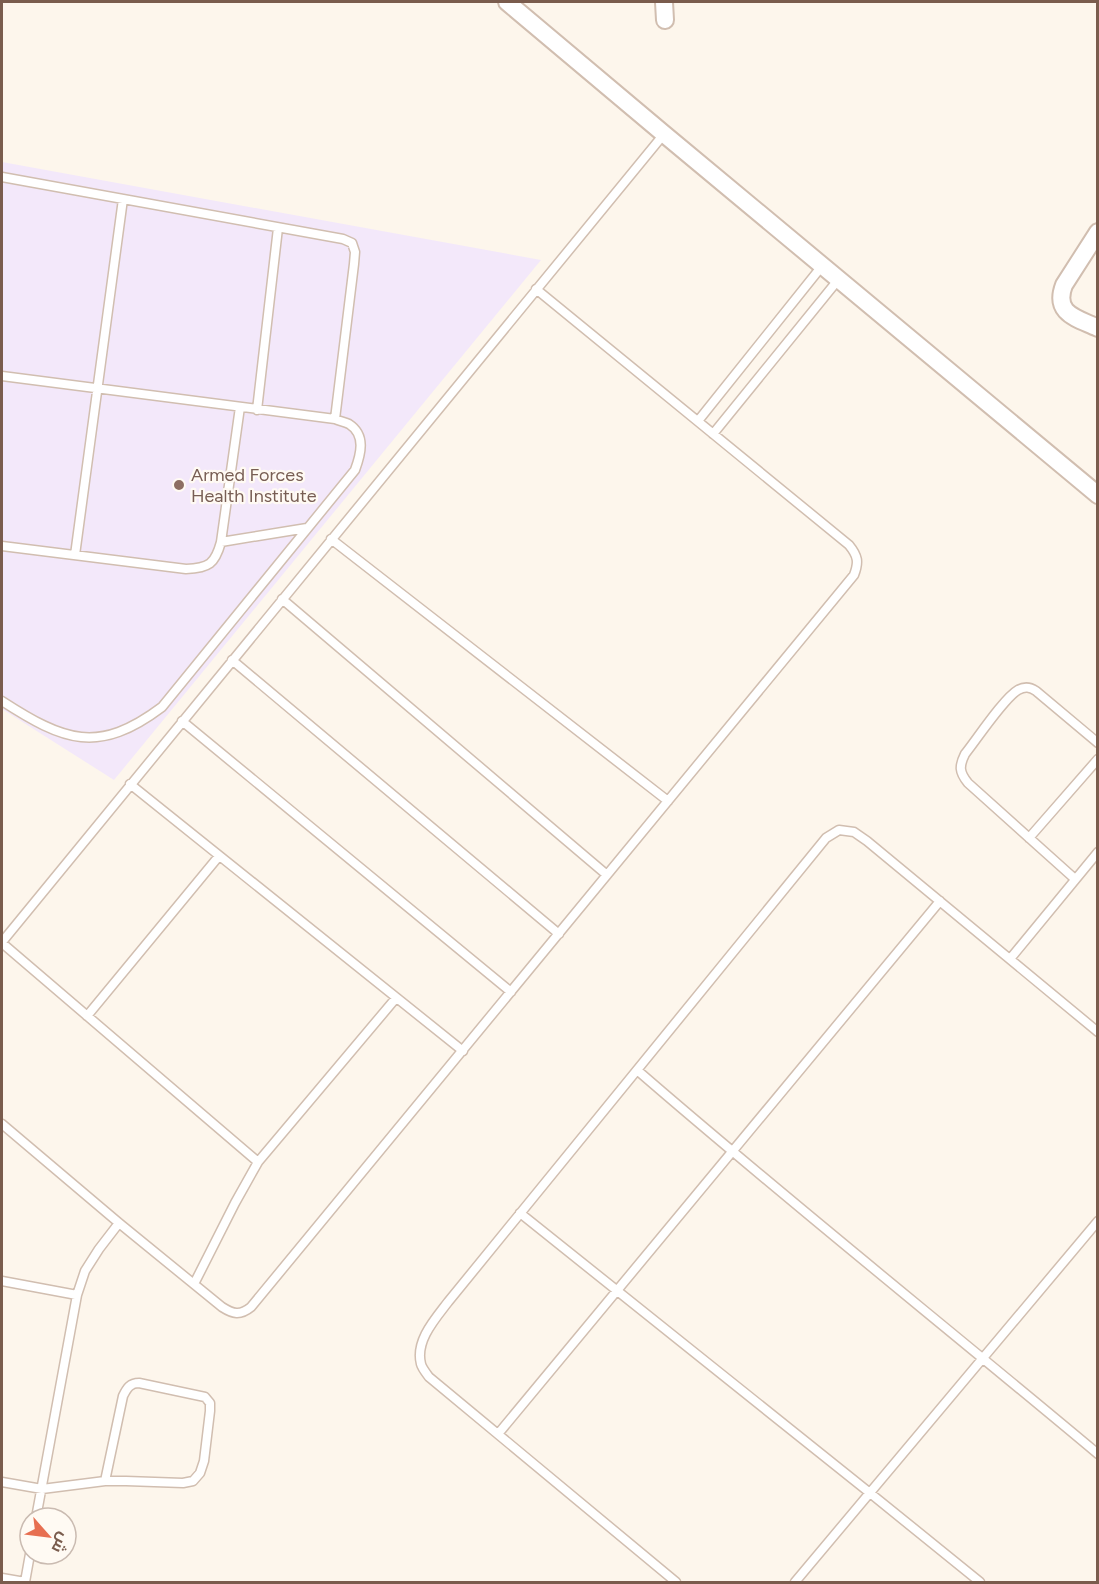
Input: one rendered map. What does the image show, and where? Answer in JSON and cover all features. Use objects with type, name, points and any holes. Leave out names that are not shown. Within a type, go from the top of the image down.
[{"type":"street","points":[[507,2],[1098,495]]},
{"type":"street","points":[[664,2],[666,20]]},
{"type":"street","points":[[1098,232],[1064,285],[1061,300],[1067,314],[1098,328]]},
{"type":"lane","points":[[258,1162],[2,942],[664,134]]},
{"type":"lane","points":[[2,177],[343,239],[352,243],[355,252],[335,420]]},
{"type":"lane","points":[[75,555],[123,199]]},
{"type":"lane","points":[[257,410],[278,228]]},
{"type":"lane","points":[[698,421],[822,266]]},
{"type":"lane","points":[[713,434],[838,280]]},
{"type":"lane","points":[[2,1124],[194,1284],[231,1312],[238,1314],[245,1312],[854,575],[858,564],[856,554],[849,545],[536,289]]},
{"type":"lane","points":[[2,376],[335,420],[349,424],[357,432],[361,443],[360,456],[355,470],[162,707],[142,723],[110,736],[90,738],[65,734],[45,727],[2,700]]},
{"type":"lane","points":[[2,546],[186,569],[204,568],[218,554],[221,542],[240,407]]},
{"type":"lane","points":[[221,542],[307,528]]},
{"type":"lane","points":[[331,539],[668,801]]},
{"type":"lane","points":[[282,599],[607,875]]},
{"type":"lane","points":[[232,660],[559,934]]},
{"type":"lane","points":[[1076,879],[962,777],[961,762],[1011,696],[1025,687],[1036,691],[1098,743]]},
{"type":"lane","points":[[182,721],[511,992]]},
{"type":"lane","points":[[1029,838],[1098,759]]},
{"type":"lane","points":[[130,784],[463,1051]]},
{"type":"lane","points":[[676,1582],[429,1377],[421,1365],[421,1347],[429,1327],[448,1302],[826,838],[839,830],[854,832],[867,841],[1098,1032]]},
{"type":"lane","points":[[1010,959],[1098,852]]},
{"type":"lane","points":[[87,1016],[219,856]]},
{"type":"lane","points":[[498,1434],[940,901]]},
{"type":"lane","points":[[194,1284],[258,1162],[396,998]]},
{"type":"lane","points":[[637,1070],[732,1152],[1098,1454]]},
{"type":"lane","points":[[520,1213],[980,1582]]},
{"type":"lane","points":[[795,1582],[1098,1221]]},
{"type":"lane","points":[[38,1506],[77,1295],[85,1271],[119,1223]]},
{"type":"lane","points":[[2,1281],[77,1295]]},
{"type":"lane","points":[[2,1482],[42,1489],[105,1481],[183,1483],[193,1481],[200,1473],[204,1461],[210,1403],[205,1397],[133,1383],[123,1396],[105,1481]]},
{"type":"lane","points":[[2,1578],[25,1582],[28,1566]]},
{"type":"shaded area","name":"Armed Forces Health Institute","points":[[2,162],[541,260],[114,780],[2,709]]},
{"type":"place","name":"Armed Forces Health Institute","points":[[179,485]]}]
